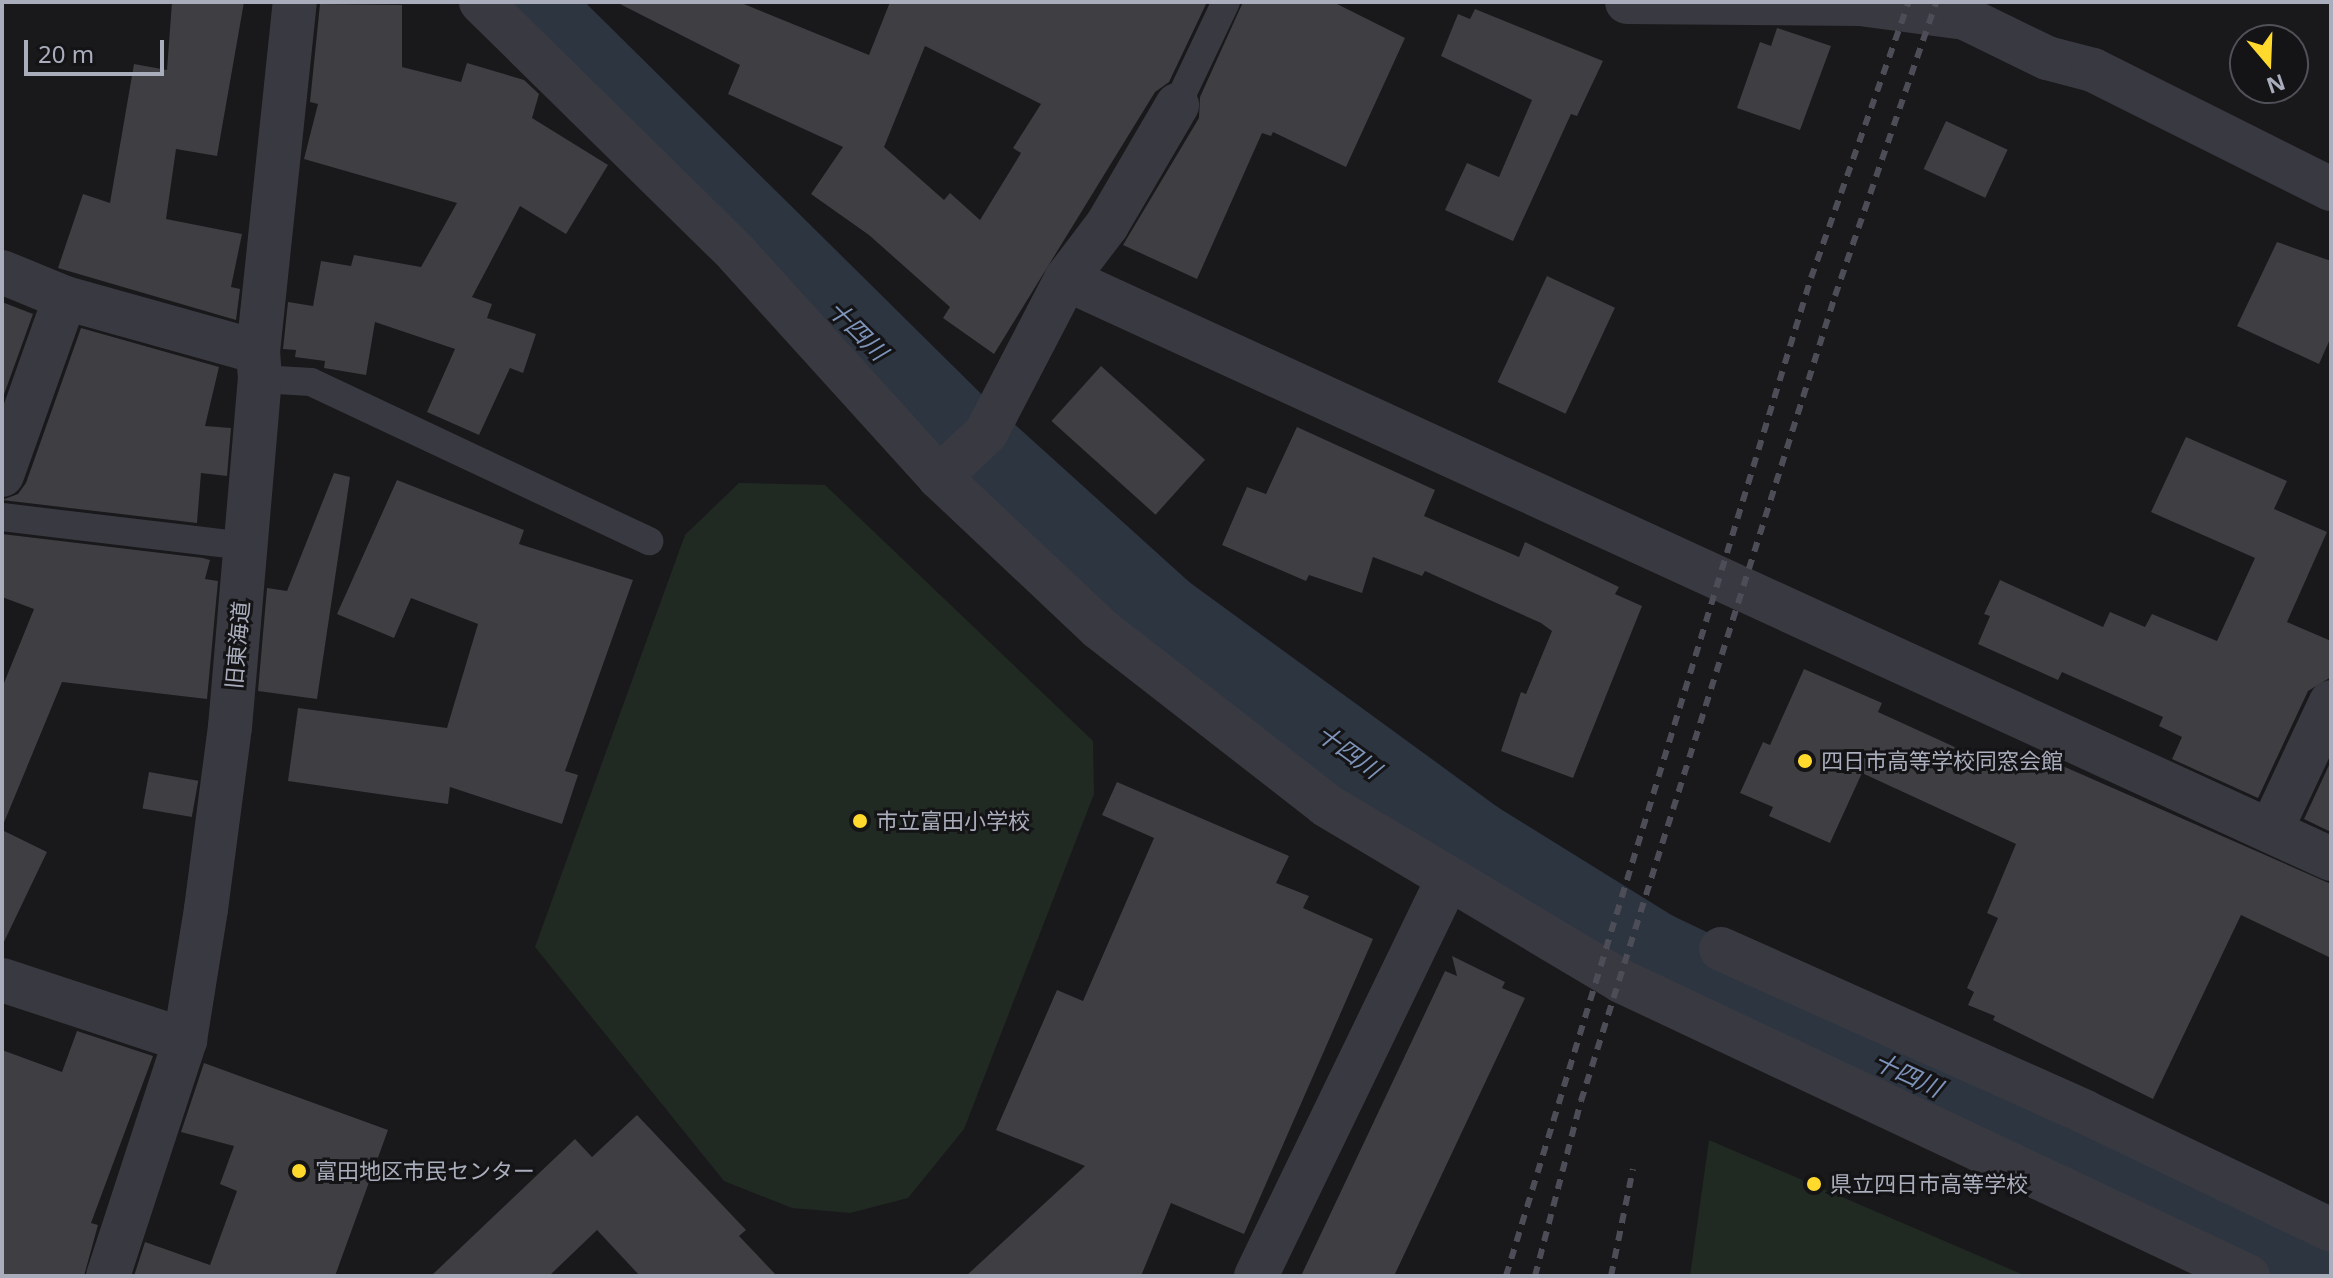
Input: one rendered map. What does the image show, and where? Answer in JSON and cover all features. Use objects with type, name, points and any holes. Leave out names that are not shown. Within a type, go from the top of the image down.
[{"type":"street","name":"旧東海道","points":[[108,1276],[185,1040],[230,727],[259,366],[295,2]]},
{"type":"street","points":[[481,2],[737,254],[946,470],[1159,677],[1326,805],[1447,881],[1621,981],[2248,1276]]},
{"type":"street","points":[[1627,2],[1860,4],[1965,18],[2047,58],[2093,70],[2331,189]]},
{"type":"street","points":[[946,470],[986,433],[1066,279],[1107,225],[1177,105]]},
{"type":"street","points":[[2,272],[65,298],[259,366]]},
{"type":"street","points":[[1066,279],[1716,581],[2331,859]]},
{"type":"street","points":[[2,475],[65,298]]},
{"type":"street","points":[[2271,830],[2331,702]]},
{"type":"street","points":[[1256,1276],[1447,881]]},
{"type":"street","points":[[1721,949],[2085,1112],[2331,1230]]},
{"type":"street","points":[[2,980],[185,1040]]},
{"type":"lane","points":[[1177,105],[1226,2]]},
{"type":"lane","points":[[259,366],[311,382],[649,541]]},
{"type":"lane","points":[[2,517],[245,546]]},
{"type":"shaded area","points":[[739,483],[825,485],[1093,741],[1094,794],[964,1129],[908,1198],[850,1213],[792,1208],[724,1181],[535,947],[685,535]]},
{"type":"shaded area","points":[[1709,1140],[2026,1276],[1690,1276]]},
{"type":"building","points":[[172,2],[244,2],[217,156],[176,149],[166,219],[242,234],[231,287],[240,289],[236,320],[58,268],[83,194],[110,203],[134,64],[167,70]]},
{"type":"building","points":[[616,2],[739,2],[869,55],[890,2],[1207,2],[1169,82],[1155,92],[994,354],[943,318],[950,307],[869,235],[811,194],[843,147],[728,94],[740,65]],"holes":[[[925,46],[1041,104],[1013,148],[1021,153],[980,220],[950,193],[944,200],[884,147]]]},
{"type":"building","points":[[1243,2],[1333,2],[1405,38],[1346,167],[1273,132],[1271,136],[1262,133],[1197,279],[1123,245],[1199,118],[1200,97]]},
{"type":"building","points":[[320,4],[402,5],[402,67],[461,82],[467,63],[524,80],[539,94],[532,118],[608,165],[566,234],[520,206],[472,297],[492,304],[487,318],[536,334],[523,373],[510,368],[479,435],[427,412],[455,349],[375,322],[366,375],[324,368],[325,361],[295,357],[296,350],[283,349],[288,302],[313,306],[321,261],[351,266],[354,255],[421,267],[457,203],[304,159],[318,104],[310,102]]},
{"type":"building","points":[[1475,9],[1603,61],[1577,116],[1571,114],[1513,241],[1445,210],[1467,163],[1499,177],[1532,100],[1441,56],[1458,14],[1470,19]]},
{"type":"building","points":[[1777,28],[1831,46],[1800,130],[1737,108],[1760,42],[1771,46]]},
{"type":"building","points":[[1946,121],[2008,150],[1985,198],[1924,169]]},
{"type":"building","points":[[2277,242],[2331,261],[2331,337],[2319,364],[2237,326]]},
{"type":"building","points":[[1547,276],[1615,308],[1566,414],[1498,382]]},
{"type":"building","points":[[2,302],[33,314],[2,400]]},
{"type":"building","points":[[81,328],[219,367],[205,426],[231,428],[227,476],[201,473],[197,523],[2,500],[18,494],[26,483]]},
{"type":"building","points":[[1101,366],[1205,460],[1156,515],[1051,421]]},
{"type":"building","points":[[1297,427],[1435,490],[1424,516],[1519,557],[1525,542],[1619,587],[1615,594],[1642,606],[1573,778],[1501,751],[1521,692],[1526,694],[1552,631],[1541,623],[1425,571],[1422,576],[1373,557],[1362,593],[1309,575],[1306,581],[1222,545],[1247,487],[1266,494]]},
{"type":"building","points":[[2186,437],[2287,481],[2274,509],[2327,532],[2287,622],[2331,641],[2331,677],[2308,691],[2258,798],[2172,759],[2182,737],[2159,726],[2163,717],[2062,672],[2058,680],[1978,644],[1990,616],[1984,614],[2000,580],[2103,627],[2110,612],[2145,627],[2152,614],[2217,641],[2255,558],[2151,512]]},
{"type":"building","points":[[334,473],[350,477],[317,699],[258,691],[267,588],[287,591]]},
{"type":"building","points":[[397,480],[524,530],[519,544],[633,580],[565,771],[578,775],[562,824],[450,787],[448,804],[288,781],[298,708],[447,728],[478,624],[411,598],[394,638],[337,614]]},
{"type":"building","points":[[2,534],[203,558],[210,560],[205,579],[218,581],[207,699],[62,682],[3,825],[2,688],[34,609],[2,597]]},
{"type":"building","points":[[1804,669],[1882,703],[1878,712],[2005,770],[2015,750],[2046,767],[2049,760],[2331,884],[2331,958],[2241,915],[2153,1099],[1993,1020],[1995,1016],[1968,1005],[1974,992],[1967,988],[1998,918],[1987,913],[2016,844],[1862,773],[1830,843],[1769,816],[1773,807],[1740,793],[1763,742],[1770,745]]},
{"type":"building","points":[[2331,761],[2331,832],[2304,819]]},
{"type":"building","points":[[149,772],[198,781],[192,817],[143,808]]},
{"type":"building","points":[[1117,782],[1289,856],[1276,883],[1309,896],[1303,908],[1373,939],[1244,1234],[1171,1203],[1141,1276],[966,1276],[1085,1166],[996,1130],[1057,990],[1083,1001],[1154,838],[1102,815]]},
{"type":"building","points":[[2,830],[47,852],[2,946]]},
{"type":"building","points":[[1452,956],[1505,982],[1502,988],[1525,998],[1394,1276],[1301,1276],[1445,971],[1457,976]]},
{"type":"building","points":[[77,1031],[153,1056],[91,1223],[98,1225],[84,1276],[2,1276],[2,1050],[62,1072]]},
{"type":"building","name":"富田地区市民センター","points":[[204,1063],[388,1130],[335,1276],[134,1276],[145,1242],[210,1265],[237,1191],[220,1184],[234,1146],[181,1132]]},
{"type":"building","points":[[637,1115],[746,1230],[739,1236],[777,1276],[640,1276],[597,1230],[549,1276],[431,1276],[575,1139],[592,1157]]},
{"type":"waterway","name":"十四川","points":[[525,2],[955,427],[1163,615],[1474,842],[1653,953],[2331,1274]]},
{"type":"railway","points":[[1506,1276],[1811,278],[1909,2]]},
{"type":"railway","points":[[1535,1276],[1581,1101],[1835,296],[1936,2]]},
{"type":"railway","points":[[1611,1276],[1633,1169]]},
{"type":"place","name":"四日市高等学校同窓会館","points":[[1805,761]]},
{"type":"place","name":"市立富田小学校","points":[[860,821]]},
{"type":"place","name":"富田地区市民センター","points":[[299,1171]]},
{"type":"place","name":"県立四日市高等学校","points":[[1814,1184]]}]
